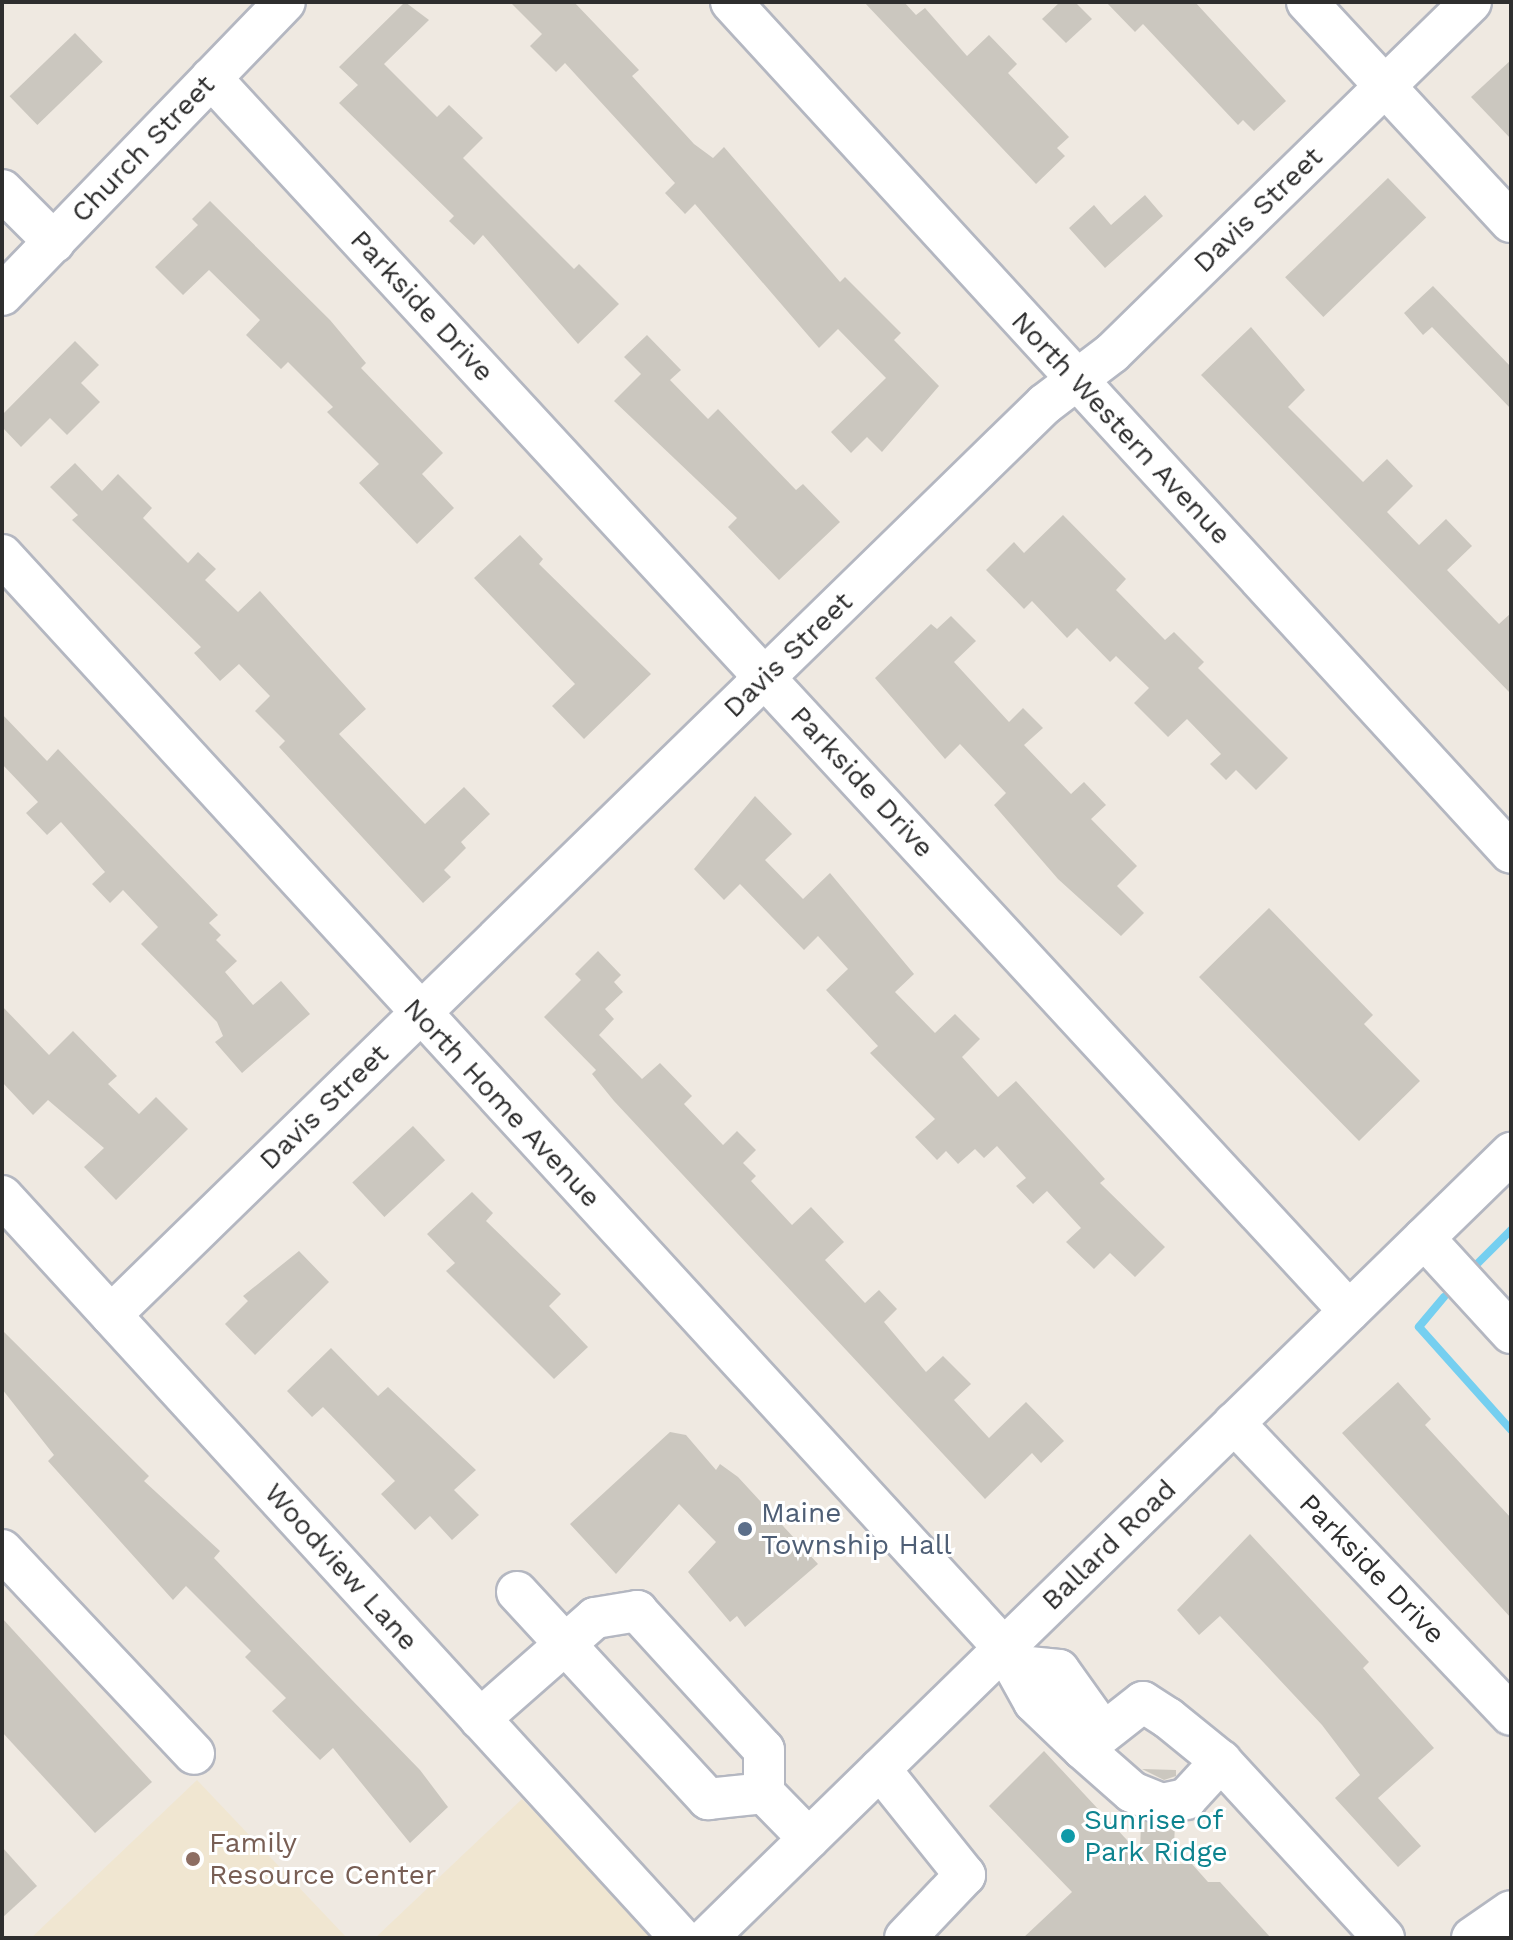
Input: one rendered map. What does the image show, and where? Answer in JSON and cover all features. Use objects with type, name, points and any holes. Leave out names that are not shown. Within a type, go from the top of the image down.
[{"type":"street","name":"Church Street","points":[[2,295],[285,2]]},
{"type":"street","name":"North Western Avenue","points":[[731,2],[1511,853]]},
{"type":"street","points":[[1307,2],[1511,222]]},
{"type":"street","name":"Davis Street","points":[[111,1315],[765,678],[1471,2]]},
{"type":"street","name":"Parkside Drive","points":[[211,78],[1349,1311]]},
{"type":"street","points":[[2,190],[54,242]]},
{"type":"street","name":"North Home Avenue","points":[[2,555],[1011,1657],[1034,1702],[1093,1740],[1132,1792],[1162,1804],[1186,1799],[1221,1761]]},
{"type":"street","name":"Ballard Road","points":[[707,1938],[880,1769],[1011,1657],[1234,1423],[1511,1153]]},
{"type":"street","name":"Woodview Lane","points":[[2,1196],[681,1938]]},
{"type":"street","points":[[1424,1238],[1511,1333]]},
{"type":"street","name":"Parkside Drive","points":[[1234,1423],[1511,1715]]},
{"type":"street","points":[[2,1550],[194,1754]]},
{"type":"street","points":[[517,1592],[708,1799],[764,1793]]},
{"type":"street","points":[[480,1719],[595,1618],[637,1611],[764,1750],[764,1793],[809,1839]]},
{"type":"street","points":[[1093,1740],[1143,1702],[1221,1761],[1384,1938]]},
{"type":"street","points":[[880,1769],[965,1875],[905,1938]]},
{"type":"street","points":[[1472,1938],[1511,1911]]},
{"type":"shaded area","name":"Family Resource Center","points":[[197,1780],[347,1938],[31,1938]]},
{"type":"shaded area","name":"Family Resource Center","points":[[522,1799],[654,1938],[375,1938]]},
{"type":"building","points":[[405,2],[429,20],[384,64],[437,117],[449,105],[483,138],[463,158],[574,269],[579,264],[619,304],[578,344],[483,235],[474,245],[449,221],[454,216],[339,103],[358,85],[339,67]]},
{"type":"building","points":[[510,2],[574,2],[639,70],[632,76],[694,144],[713,158],[724,147],[840,282],[845,277],[901,333],[894,340],[939,386],[882,452],[867,437],[851,453],[831,432],[886,378],[838,329],[819,348],[695,204],[685,214],[665,193],[675,183],[565,63],[556,72],[530,46],[542,34]]},
{"type":"building","points":[[864,2],[904,2],[916,15],[925,8],[967,56],[989,35],[1017,64],[1008,73],[1069,137],[1057,148],[1065,156],[1036,184]]},
{"type":"building","points":[[1060,2],[1075,2],[1092,19],[1066,43],[1042,19]]},
{"type":"building","points":[[1106,2],[1195,2],[1286,101],[1254,131],[1243,120],[1238,125],[1143,24],[1135,32]]},
{"type":"building","points":[[75,33],[103,62],[37,125],[10,96]]},
{"type":"building","points":[[1511,60],[1511,139],[1471,97]]},
{"type":"building","points":[[1388,178],[1426,218],[1323,317],[1285,277]]},
{"type":"building","points":[[1145,195],[1163,216],[1105,268],[1069,228],[1094,205],[1111,225]]},
{"type":"building","points":[[210,201],[330,320],[366,363],[361,368],[443,453],[422,474],[454,508],[417,544],[359,483],[379,464],[327,412],[333,407],[288,362],[281,369],[246,335],[260,320],[209,270],[183,295],[155,267],[198,225],[192,219]]},
{"type":"building","points":[[1433,286],[1511,367],[1511,409],[1432,327],[1423,335],[1404,313]]},
{"type":"building","points":[[1251,327],[1305,390],[1288,407],[1363,482],[1387,459],[1413,486],[1387,512],[1419,545],[1446,519],[1472,546],[1447,570],[1499,624],[1511,613],[1511,694],[1201,375]]},
{"type":"building","points":[[647,335],[681,370],[670,380],[708,419],[718,409],[796,490],[803,484],[840,522],[779,580],[728,527],[737,518],[614,401],[641,374],[624,357]]},
{"type":"building","points":[[75,341],[99,365],[81,383],[100,402],[67,435],[50,418],[21,447],[2,427],[2,415]]},
{"type":"building","points":[[75,463],[102,491],[118,474],[152,508],[143,518],[188,563],[198,552],[216,569],[205,580],[238,612],[260,591],[366,709],[339,734],[425,824],[464,787],[490,814],[461,842],[466,848],[444,870],[451,877],[423,903],[279,747],[285,741],[255,711],[270,696],[239,664],[220,681],[194,653],[201,647],[72,520],[78,515],[50,487]]},
{"type":"building","points":[[1063,515],[1126,579],[1116,590],[1165,640],[1174,632],[1204,662],[1198,668],[1288,758],[1256,790],[1236,770],[1226,780],[1210,764],[1221,754],[1187,719],[1168,737],[1134,703],[1149,688],[1116,656],[1110,662],[1077,628],[1067,638],[1032,601],[1024,609],[986,570],[1014,542],[1024,553]]},
{"type":"building","points":[[520,535],[543,559],[539,564],[651,674],[584,739],[552,706],[575,684],[474,578]]},
{"type":"building","points":[[951,616],[976,641],[954,662],[1009,722],[1023,708],[1043,728],[1024,745],[1071,794],[1084,782],[1106,805],[1091,819],[1137,866],[1117,886],[1144,913],[1121,936],[1058,879],[994,805],[1006,793],[960,744],[945,759],[875,678],[931,624],[937,629]]},
{"type":"building","points":[[2,714],[47,761],[58,749],[218,915],[209,923],[221,935],[216,940],[237,961],[225,972],[253,1005],[281,981],[310,1014],[242,1073],[215,1042],[223,1036],[217,1022],[141,944],[158,927],[123,890],[110,903],[92,884],[105,872],[61,822],[47,835],[26,813],[38,802],[2,764]]},
{"type":"building","points":[[755,796],[792,834],[765,860],[803,899],[830,873],[914,974],[895,992],[935,1033],[955,1014],[980,1039],[962,1057],[998,1097],[1016,1081],[1105,1179],[1100,1183],[1165,1247],[1135,1277],[1110,1253],[1094,1269],[1066,1242],[1081,1228],[1047,1191],[1033,1204],[1016,1186],[1026,1178],[997,1146],[984,1158],[975,1149],[958,1164],[946,1151],[937,1160],[915,1137],[935,1119],[870,1053],[878,1046],[826,990],[848,969],[818,936],[804,950],[740,884],[724,900],[694,869]]},
{"type":"building","points":[[1269,908],[1373,1015],[1364,1024],[1420,1081],[1359,1141],[1199,977]]},
{"type":"building","points":[[598,951],[621,975],[614,982],[623,992],[605,1009],[614,1019],[599,1035],[642,1079],[660,1063],[692,1096],[684,1104],[723,1145],[737,1131],[756,1150],[743,1163],[756,1176],[751,1181],[792,1225],[811,1207],[844,1242],[825,1260],[865,1303],[879,1290],[897,1309],[884,1322],[926,1372],[943,1356],[971,1384],[954,1400],[989,1438],[1026,1402],[1064,1441],[1041,1463],[1032,1453],[985,1499],[614,1101],[592,1074],[596,1070],[544,1017],[581,980],[575,974]]},
{"type":"building","points":[[2,1006],[49,1055],[73,1031],[117,1076],[108,1084],[139,1114],[156,1097],[188,1129],[116,1200],[84,1167],[104,1148],[48,1100],[33,1115],[2,1082]]},
{"type":"building","points":[[413,1126],[445,1160],[384,1217],[352,1183]]},
{"type":"building","points":[[472,1192],[493,1213],[486,1221],[561,1294],[549,1306],[588,1347],[554,1379],[446,1271],[455,1263],[427,1234]]},
{"type":"building","points":[[299,1251],[329,1282],[255,1355],[225,1324],[248,1301],[243,1296]]},
{"type":"building","points":[[2,1330],[149,1476],[144,1481],[220,1551],[214,1558],[420,1770],[448,1807],[410,1843],[333,1748],[320,1760],[272,1711],[286,1698],[245,1657],[251,1651],[186,1586],[173,1600],[48,1461],[54,1455],[2,1389]]},
{"type":"building","points":[[331,1348],[378,1396],[388,1387],[476,1470],[454,1490],[479,1515],[452,1540],[430,1516],[415,1530],[381,1494],[395,1481],[323,1407],[312,1417],[287,1391]]},
{"type":"building","points":[[1398,1382],[1431,1419],[1425,1425],[1511,1518],[1511,1618],[1342,1433]]},
{"type":"building","name":"Maine Township Hall","points":[[670,1432],[686,1435],[716,1470],[720,1464],[738,1477],[818,1564],[745,1627],[737,1616],[730,1622],[688,1572],[716,1542],[679,1504],[616,1574],[570,1524]]},
{"type":"building","points":[[1250,1534],[1369,1662],[1363,1668],[1434,1748],[1378,1798],[1421,1846],[1398,1867],[1335,1798],[1360,1775],[1322,1725],[1220,1616],[1199,1635],[1177,1610]]},
{"type":"building","points":[[2,1618],[152,1782],[95,1833],[2,1732]]},
{"type":"building","name":"Sunrise of Park Ridge","points":[[1044,1751],[1140,1854],[1141,1820],[1175,1825],[1173,1864],[1192,1864],[1208,1882],[1220,1882],[1271,1938],[1023,1938],[1072,1892],[989,1806]]},
{"type":"building","points":[[1142,1769],[1176,1770],[1176,1776],[1164,1780]]},
{"type":"building","points":[[2,1847],[37,1886],[2,1918]]},
{"type":"waterway","points":[[1478,1263],[1511,1230]]},
{"type":"waterway","points":[[1444,1297],[1419,1327],[1511,1430]]},
{"type":"place","name":"Maine Township Hall","points":[[745,1529]]},
{"type":"place","name":"Sunrise of Park Ridge","points":[[1068,1836]]},
{"type":"place","name":"Family Resource Center","points":[[193,1859]]}]
